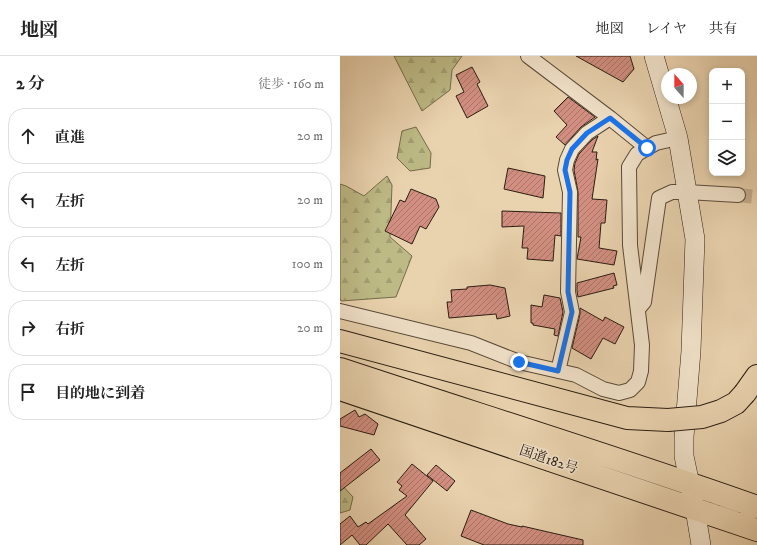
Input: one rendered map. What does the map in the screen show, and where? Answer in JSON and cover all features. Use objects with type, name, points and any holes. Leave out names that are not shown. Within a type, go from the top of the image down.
[{"type":"highway","points":[[340,341],[627,418],[668,420],[702,417],[720,411],[736,403],[751,385]]},
{"type":"highway","name":"国道182号","points":[[340,369],[757,506]]},
{"type":"highway","name":"国道182号","points":[[340,389],[757,530]]},
{"type":"street","points":[[528,56],[647,148]]},
{"type":"street","points":[[654,56],[678,138],[695,239],[691,350],[684,437],[684,456],[701,545]]},
{"type":"street","points":[[558,371],[572,312],[568,292],[570,192],[565,170],[567,160],[572,149],[587,133],[610,118]]},
{"type":"street","points":[[340,311],[471,343],[519,362],[576,375],[603,389],[620,393],[630,390],[638,382],[641,371],[642,345],[630,245],[629,167],[637,154],[647,148],[656,143],[678,138]]},
{"type":"street","points":[[638,309],[644,302],[659,198],[672,192],[738,195]]},
{"type":"green space","points":[[394,56],[462,56],[452,70],[450,90],[422,111]]},
{"type":"green space","points":[[416,127],[431,153],[430,168],[410,171],[397,158],[402,131]]},
{"type":"green space","points":[[387,176],[392,185],[390,237],[412,256],[396,297],[341,301],[340,184],[364,196]]},
{"type":"green space","points":[[340,483],[353,497],[350,510],[340,513]]},
{"type":"building","points":[[576,56],[630,56],[634,69],[623,82]]},
{"type":"building","points":[[472,67],[480,82],[477,84],[488,106],[467,118],[456,96],[464,92],[456,75]]},
{"type":"building","points":[[568,97],[595,117],[581,127],[565,145],[556,137],[567,125],[554,111]]},
{"type":"building","points":[[598,136],[592,152],[597,152],[596,160],[598,159],[592,199],[607,200],[605,223],[601,223],[599,248],[617,251],[614,265],[577,259],[581,237],[578,237],[578,192],[574,170],[575,163],[579,154],[592,140]]},
{"type":"building","points":[[508,168],[545,176],[543,198],[504,189]]},
{"type":"building","points":[[411,189],[436,199],[439,207],[426,229],[420,226],[412,244],[385,231],[400,200],[405,202]]},
{"type":"building","points":[[502,211],[561,213],[561,236],[555,235],[553,261],[527,259],[528,248],[522,248],[524,226],[502,227]]},
{"type":"building","points":[[614,273],[617,285],[613,286],[614,288],[578,297],[577,283]]},
{"type":"building","points":[[490,285],[505,288],[510,316],[497,319],[496,314],[449,318],[447,302],[452,302],[451,290]]},
{"type":"building","points":[[544,295],[560,298],[563,312],[558,336],[554,335],[555,329],[533,325],[533,323],[531,323],[531,305],[542,307]]},
{"type":"building","points":[[580,308],[603,321],[605,317],[624,327],[615,344],[603,338],[591,359],[572,348]]},
{"type":"building","points":[[355,410],[359,417],[365,414],[378,424],[374,435],[340,426],[340,419]]},
{"type":"building","points":[[371,449],[380,460],[340,491],[340,473]]},
{"type":"building","points":[[412,464],[433,481],[405,515],[426,539],[419,545],[407,545],[388,524],[366,545],[360,545],[352,535],[340,545],[340,524],[350,516],[358,527],[366,522],[368,524],[407,496],[399,490],[402,486],[397,482]]},
{"type":"building","points":[[436,465],[455,481],[447,491],[427,475]]},
{"type":"building","points":[[471,510],[508,524],[583,540],[583,545],[484,545],[461,536]]},
{"type":"tunnel","points":[[738,195],[757,197]]},
{"type":"route","points":[[519,362],[558,371],[572,312],[568,292],[570,192],[565,170],[567,160],[572,149],[587,133],[610,118],[647,148]]}]
